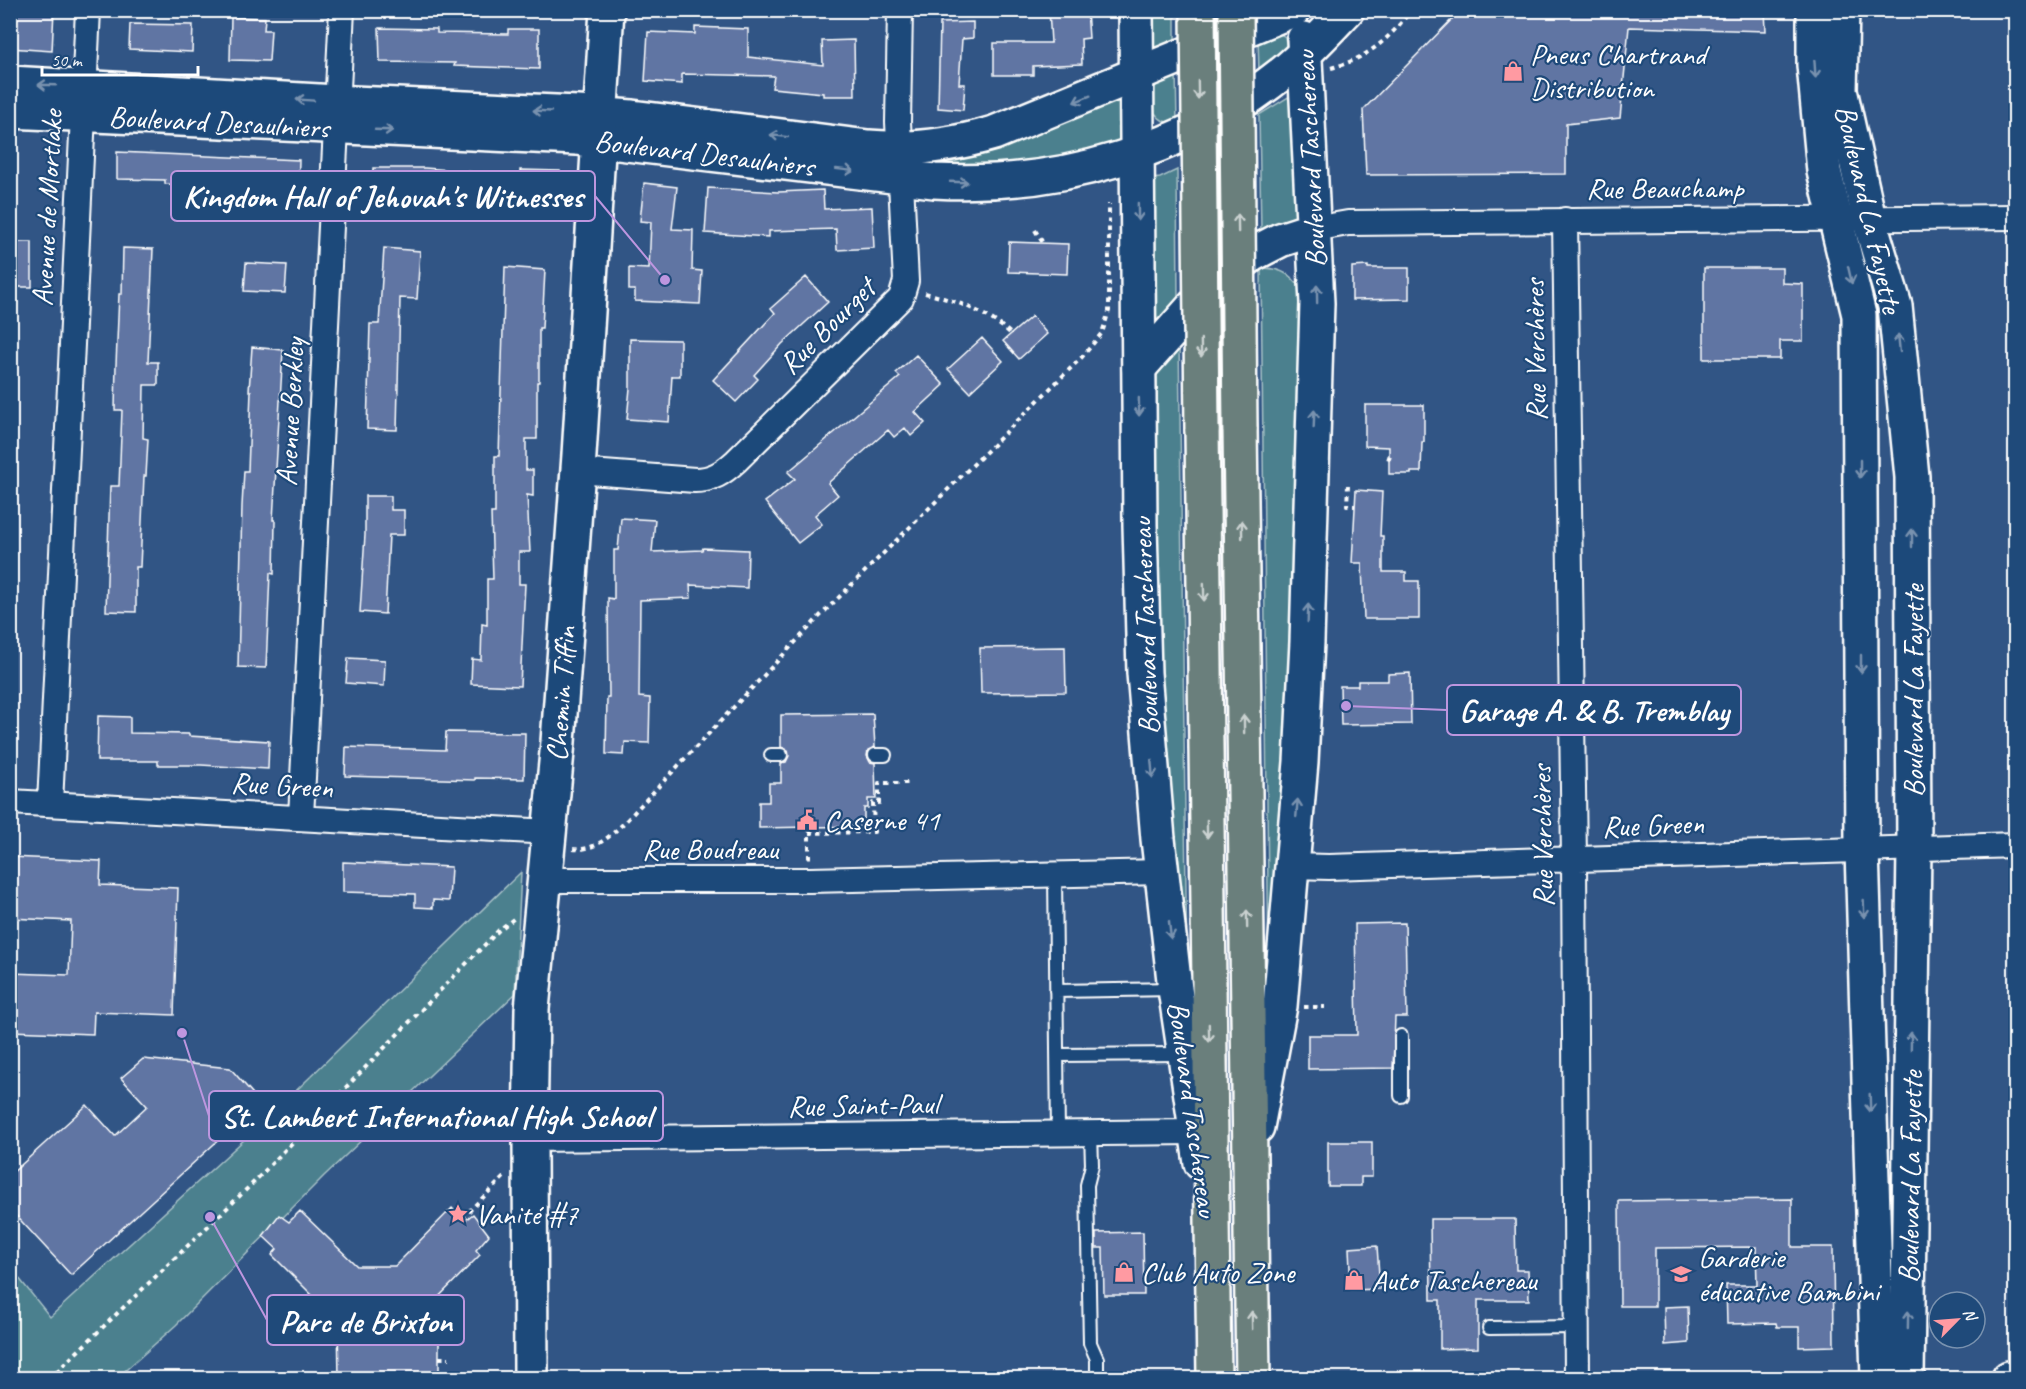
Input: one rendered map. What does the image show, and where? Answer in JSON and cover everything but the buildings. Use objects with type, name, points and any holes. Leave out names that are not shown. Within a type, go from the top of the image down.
[{"type":"highway","name":"Boulevard Taschereau","points":[[1198,10],[1214,1378]]},
{"type":"highway","name":"Boulevard Taschereau","points":[[1236,10],[1253,1378]]},
{"type":"street","name":"Avenue de Mortlake","points":[[50,804],[88,10]]},
{"type":"street","name":"Avenue Berkley","points":[[301,817],[342,10]]},
{"type":"street","name":"Chemin Tiffin","points":[[531,1378],[532,1009],[545,880],[560,840],[577,471],[607,10]]},
{"type":"street","name":"Rue Bourget","points":[[577,471],[695,480],[720,475],[736,462],[898,302],[906,287],[898,122],[900,10]]},
{"type":"street","name":"Boulevard Taschereau","points":[[1136,10],[1142,639],[1162,872],[1175,989],[1212,1237]]},
{"type":"street","name":"Boulevard Desaulniers","points":[[900,163],[957,142],[994,133],[1293,10]]},
{"type":"street","name":"Boulevard Taschereau","points":[[1249,1167],[1280,1006],[1300,762],[1308,608],[1317,344],[1313,62],[1302,10]]},
{"type":"street","name":"Boulevard Desaulniers","points":[[10,83],[83,100],[600,128],[868,147],[900,163],[974,183],[1063,173],[1138,153],[1190,132],[1229,111],[1279,76],[1313,62],[1347,10]]},
{"type":"street","name":"Boulevard La Fayette","points":[[1814,10],[1814,65],[1824,171],[1853,218],[1895,306],[1912,477],[1914,848],[1907,1378]]},
{"type":"street","name":"Boulevard La Fayette","points":[[1842,10],[1840,90],[1853,218],[1859,315],[1862,850],[1878,1378]]},
{"type":"street","name":"Boulevard Desaulniers","points":[[10,111],[83,100]]},
{"type":"street","name":"Rue Beauchamp","points":[[1314,229],[1348,223],[2016,217]]},
{"type":"street","name":"Rue Verchères","points":[[1565,220],[1574,859],[1577,1378]]},
{"type":"street","points":[[1139,368],[1194,306],[1251,255],[1281,240],[1314,229]]},
{"type":"street","name":"Rue Green","points":[[10,802],[301,817],[560,840]]},
{"type":"street","name":"Rue Green","points":[[1292,866],[1329,867],[2016,845]]},
{"type":"street","name":"Rue Boudreau","points":[[545,880],[810,880],[1162,872]]},
{"type":"street","name":"Rue Saint-Paul","points":[[530,1139],[1196,1132]]},
{"type":"street","points":[[2009,1378],[2016,1378]]},
{"type":"lane","points":[[1054,876],[1058,1134]]},
{"type":"lane","points":[[1056,991],[1175,989]]},
{"type":"lane","points":[[1401,1036],[1401,1096]]},
{"type":"lane","points":[[1058,1055],[1184,1054]]},
{"type":"lane","points":[[1091,1133],[1092,1165],[1087,1185],[1090,1343],[1097,1359],[1097,1378]]},
{"type":"lane","points":[[1489,1328],[1577,1327]]},
{"type":"path","points":[[1313,62],[1343,65],[1362,57],[1398,28],[1411,10]]},
{"type":"path","points":[[560,840],[594,847],[608,838],[821,615],[1096,341],[1102,333],[1109,311],[1108,208],[1113,197]]},
{"type":"path","points":[[1035,231],[1043,243]]},
{"type":"path","points":[[906,287],[969,306],[991,318],[1010,333]]},
{"type":"path","points":[[1387,457],[1393,459]]},
{"type":"path","points":[[1348,485],[1347,506],[1355,506]]},
{"type":"path","points":[[809,833],[874,832],[873,803],[879,803],[879,783],[908,783]]},
{"type":"path","points":[[809,827],[809,860]]},
{"type":"path","points":[[50,1378],[251,1185],[499,930],[510,920],[521,916]]},
{"type":"path","points":[[462,1218],[507,1174]]},
{"type":"path","points":[[439,1358],[449,1358]]},
{"type":"green space","points":[[1150,11],[1175,11],[1175,41],[1150,52]]},
{"type":"green space","points":[[1279,33],[1285,37],[1287,49],[1259,74],[1258,36]]},
{"type":"green space","points":[[1176,71],[1177,124],[1167,123],[1159,118],[1155,113],[1152,98],[1158,83]]},
{"type":"green space","points":[[1119,95],[1120,147],[1061,162],[931,167],[932,160]]},
{"type":"green space","points":[[1290,96],[1298,215],[1261,230],[1259,115]]},
{"type":"green space","points":[[1177,170],[1178,302],[1155,327],[1153,179]]},
{"type":"green space","points":[[1261,268],[1287,274],[1297,283],[1304,296],[1292,695],[1269,980]]},
{"type":"green space","points":[[1179,340],[1187,971],[1156,659],[1151,380]]},
{"type":"green space","points":[[521,872],[515,994],[324,1176],[176,1325],[117,1378],[11,1378],[10,1267],[50,1317],[270,1116]]},
{"type":"place","name":"Pneus Chartrand Distribution","points":[[1513,71]]},
{"type":"place","name":"Kingdom Hall of Jehovah's Witnesses","points":[[665,280]]},
{"type":"place","name":"Garage A. & B. Tremblay","points":[[1346,706]]},
{"type":"place","name":"Caserne 41","points":[[807,820]]},
{"type":"place","name":"St. Lambert International High School","points":[[182,1033]]},
{"type":"place","name":"Vanité #7","points":[[458,1214]]},
{"type":"place","name":"Parc de Brixton","points":[[210,1217]]},
{"type":"place","name":"Club Auto Zone","points":[[1124,1272]]},
{"type":"place","name":"Garderie éducative Bambini","points":[[1681,1274]]},
{"type":"place","name":"Auto Taschereau","points":[[1354,1280]]}]
